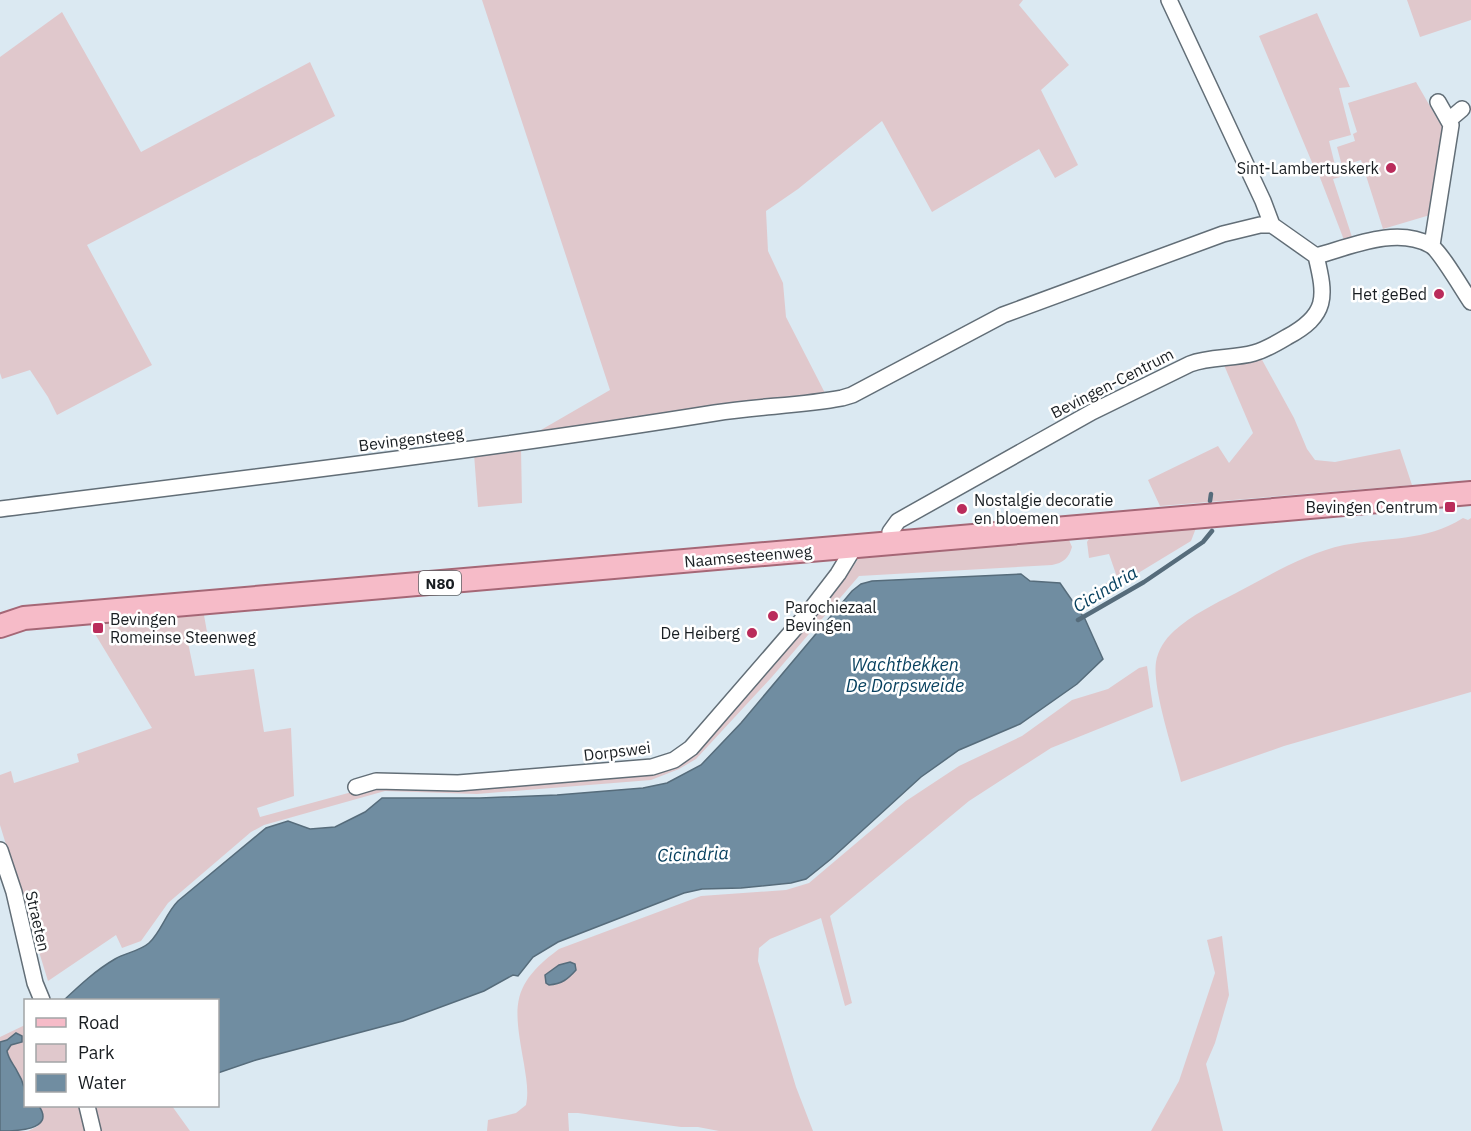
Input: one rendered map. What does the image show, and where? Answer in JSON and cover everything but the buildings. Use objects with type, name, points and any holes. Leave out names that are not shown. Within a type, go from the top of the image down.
[{"type":"main road","name":"Naamsesteenweg","points":[[0,626],[24,618],[1471,493]]},
{"type":"main road","name":"Naamsesteenweg","points":[[0,614],[24,618]]},
{"type":"street","points":[[1169,0],[1263,201],[1272,225],[1316,256],[1387,238],[1409,238],[1432,245],[1471,302]]},
{"type":"street","points":[[1432,245],[1451,125],[1438,102]]},
{"type":"street","points":[[1449,120],[1462,109]]},
{"type":"street","name":"Bevingensteeg","points":[[0,509],[427,456],[733,410],[825,401],[852,395],[1002,315],[1223,234],[1260,225],[1272,225]]},
{"type":"street","name":"Bevingen-Centrum","points":[[890,544],[890,532],[898,520],[1092,412],[1200,360],[1254,353],[1302,330],[1317,315],[1322,300],[1321,279],[1316,256]]},
{"type":"street","name":"Dorpswei","points":[[356,787],[376,782],[458,783],[618,771],[652,768],[674,760],[691,748],[808,613],[838,574],[855,546]]},
{"type":"street","name":"Straeten","points":[[0,850],[14,892],[34,983],[42,999]]},
{"type":"street","points":[[87,1107],[93,1131]]},
{"type":"green space","points":[[482,0],[1023,0],[1019,5],[1069,65],[1041,90],[1078,165],[1055,178],[1039,149],[932,212],[882,121],[798,189],[766,211],[768,251],[783,283],[786,317],[826,395],[729,403],[534,434],[610,390]]},
{"type":"green space","points":[[1407,0],[1471,0],[1471,20],[1420,37]]},
{"type":"green space","points":[[62,12],[141,152],[310,62],[335,116],[87,245],[152,365],[57,415],[30,370],[2,379],[0,373],[0,57]]},
{"type":"green space","points":[[1317,13],[1350,87],[1339,88],[1351,135],[1329,141],[1335,165],[1316,172],[1259,36]]},
{"type":"green space","points":[[1416,82],[1442,127],[1430,215],[1383,229],[1361,160],[1342,166],[1337,147],[1355,141],[1353,134],[1357,132],[1348,103]]},
{"type":"green space","points":[[1337,170],[1340,177],[1333,179],[1352,237],[1344,240],[1319,175]]},
{"type":"green space","points":[[1261,358],[1294,418],[1307,449],[1315,460],[1335,462],[1400,449],[1412,485],[1160,506],[1148,480],[1218,446],[1229,463],[1253,433],[1224,365]]},
{"type":"green space","points":[[521,448],[522,503],[478,507],[474,454]]},
{"type":"green space","points":[[1463,518],[1468,520],[1471,518],[1471,692],[1284,746],[1181,782],[1160,704],[1156,674],[1158,653],[1174,631],[1211,606],[1288,565],[1316,553],[1344,545],[1420,535],[1449,526]]},
{"type":"green space","points":[[1196,528],[1191,541],[1102,595],[1097,589],[1117,577],[1109,554],[1089,558],[1087,542],[1090,537]]},
{"type":"green space","points":[[1069,540],[1072,547],[1067,557],[1052,565],[859,576],[771,678],[696,759],[679,769],[651,780],[477,794],[385,791],[264,825],[251,832],[168,903],[141,941],[122,948],[116,935],[48,981],[0,825],[0,775],[11,771],[14,783],[79,762],[77,754],[152,728],[89,624],[204,615],[207,632],[187,638],[195,676],[254,669],[264,732],[291,728],[294,796],[257,808],[260,817],[385,783],[667,767],[768,668],[859,557]]},
{"type":"green space","points":[[1147,666],[1153,707],[1051,748],[969,801],[830,916],[852,1003],[845,1006],[821,918],[770,939],[759,948],[758,961],[796,1087],[813,1131],[719,1131],[568,1113],[569,1131],[487,1131],[488,1120],[516,1113],[526,1105],[527,1084],[517,1012],[519,999],[531,975],[559,949],[701,896],[786,890],[809,883],[906,801],[959,766],[1022,736],[1072,700],[1108,689],[1139,668]]},
{"type":"green space","points":[[1222,936],[1229,995],[1215,1043],[1206,1064],[1223,1131],[1151,1131],[1179,1081],[1215,973],[1207,940]]},
{"type":"green space","points":[[24,1025],[24,1091],[20,1075],[10,1062],[7,1051],[16,1033],[0,1042],[0,1037]]},
{"type":"green space","points":[[40,1107],[80,1107],[87,1131],[28,1131],[38,1126],[42,1110]]},
{"type":"green space","points":[[93,1107],[173,1107],[190,1131],[102,1131]]},
{"type":"water","name":"Wachtbekken De Dorpsweide","points":[[1021,574],[1030,581],[1060,583],[1085,619],[1103,659],[1077,684],[1020,724],[959,750],[921,777],[806,879],[791,883],[702,889],[684,893],[558,942],[533,957],[518,976],[513,975],[484,991],[403,1021],[256,1060],[219,1073],[219,999],[65,999],[108,963],[149,943],[178,901],[266,828],[288,821],[310,829],[335,827],[365,812],[382,798],[557,795],[643,788],[667,783],[701,765],[741,723],[852,591],[861,584],[872,581]]},
{"type":"water","points":[[570,962],[575,964],[576,970],[570,976],[558,984],[546,983],[545,975],[559,965]]},
{"type":"water","points":[[16,1033],[22,1036],[22,1042],[11,1045],[7,1051],[22,1080],[24,1107],[40,1107],[43,1114],[38,1125],[23,1130],[0,1131],[0,1042]]},
{"type":"waterway","name":"Cicindria","points":[[1210,501],[1211,494]]},
{"type":"waterway","name":"Cicindria","points":[[1078,620],[1144,582],[1203,542],[1212,531]]},
{"type":"place","name":"Sint-Lambertuskerk","points":[[1391,168]]},
{"type":"place","name":"Het geBed","points":[[1439,294]]},
{"type":"place","name":"Bevingen Centrum","points":[[1450,507]]},
{"type":"place","name":"Nostalgie decoratie en bloemen","points":[[962,509]]},
{"type":"place","name":"Parochiezaal Bevingen","points":[[773,616]]},
{"type":"place","name":"Bevingen Romeinse Steenweg","points":[[98,628]]},
{"type":"place","name":"De Heiberg","points":[[752,633]]}]
